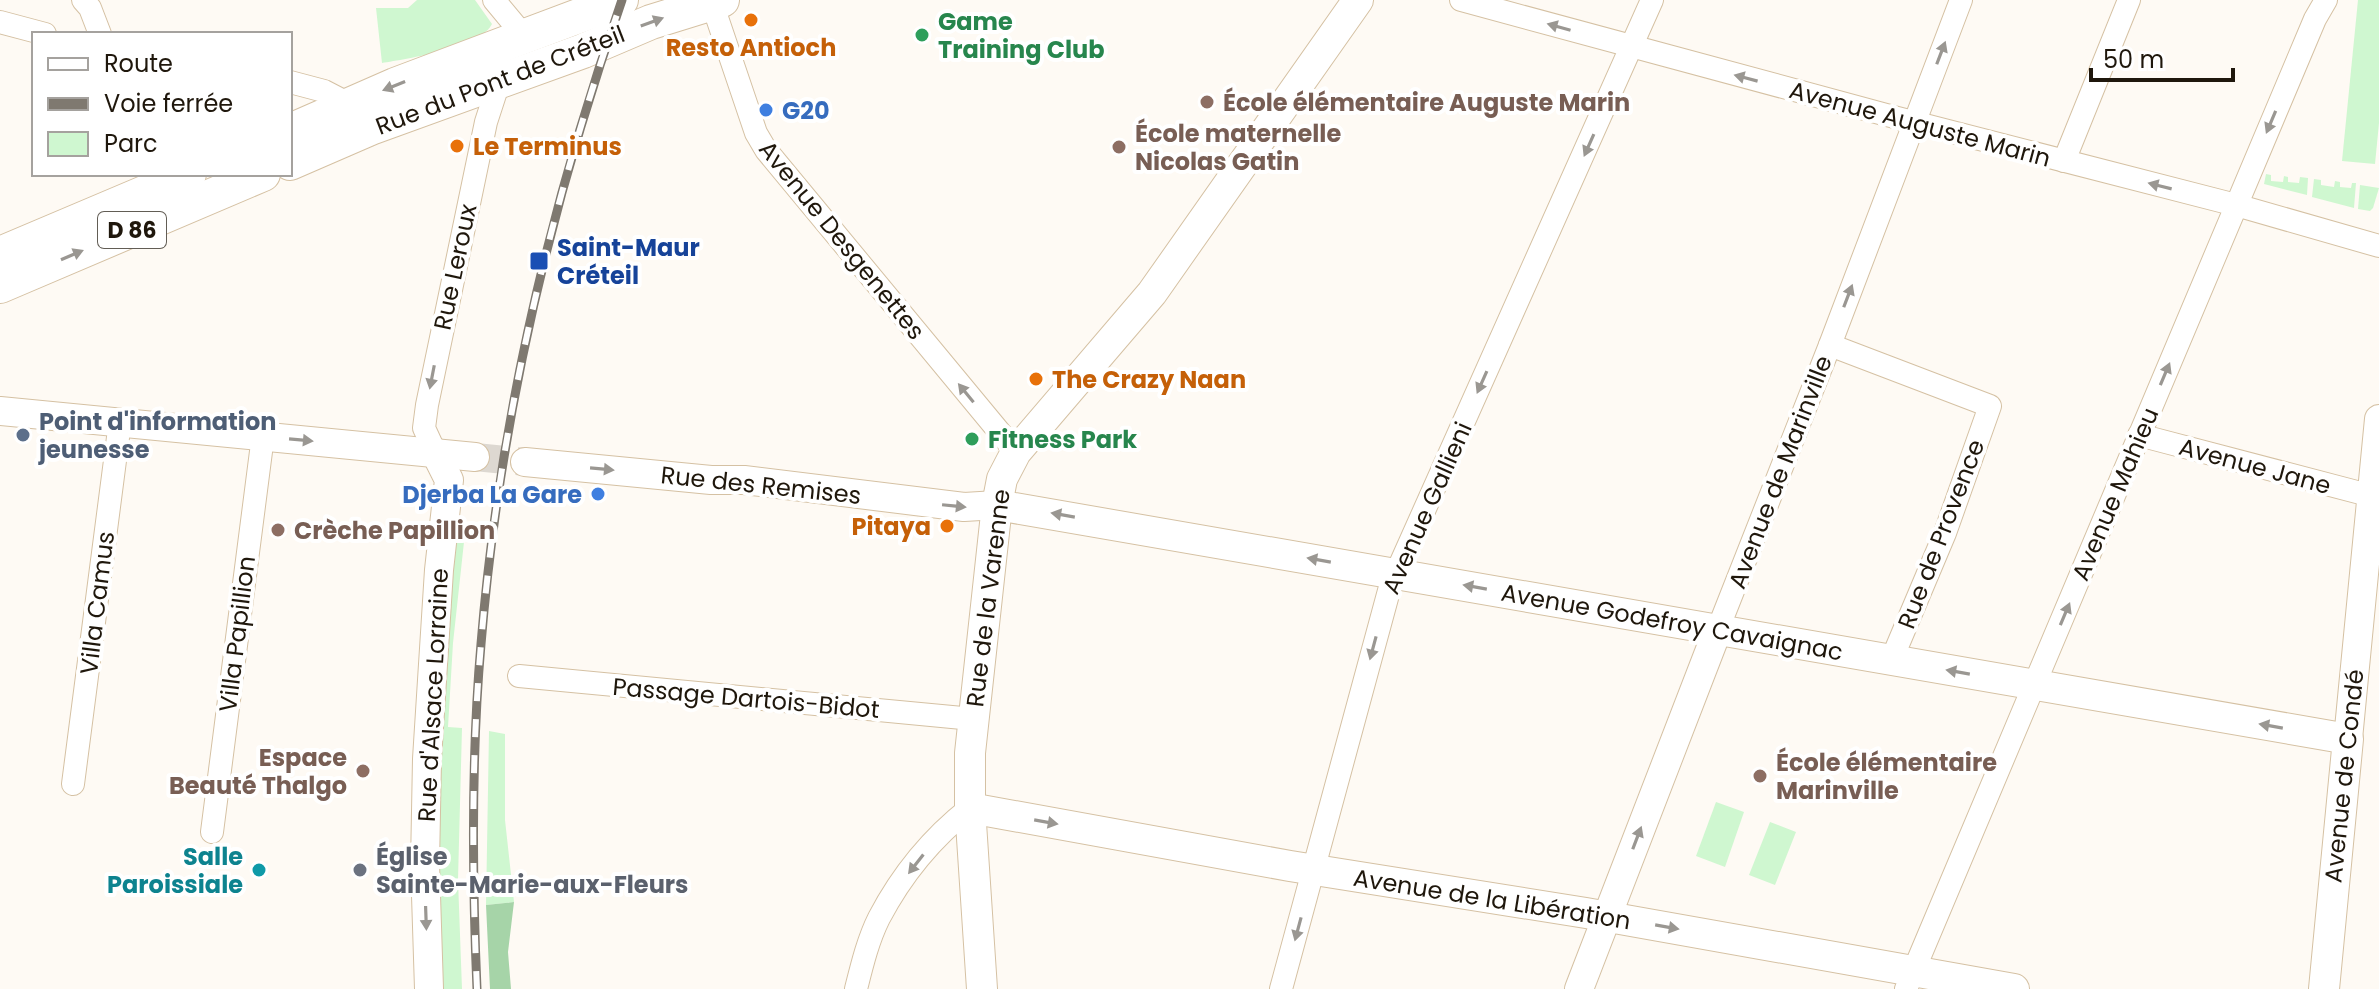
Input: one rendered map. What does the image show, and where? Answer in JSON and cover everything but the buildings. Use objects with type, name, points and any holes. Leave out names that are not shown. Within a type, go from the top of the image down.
[{"type":"main road","name":"Rue du Pont de Créteil","points":[[292,162],[373,127],[457,79],[548,20],[621,0]]},
{"type":"main road","name":"Rue de la Varenne","points":[[982,989],[970,808],[973,719],[1002,479],[1016,452],[1152,293],[1358,0]]},
{"type":"main road","name":"Rue du Pont de Créteil","points":[[292,130],[351,105],[457,79],[514,77],[651,22],[715,1]]},
{"type":"main road","points":[[514,77],[548,20]]},
{"type":"main road","name":"D 86","points":[[0,254],[184,176]]},
{"type":"main road","name":"D 86","points":[[0,286],[258,176]]},
{"type":"main road","name":"Avenue Godefroy Cavaignac","points":[[997,505],[2035,686],[2354,731]]},
{"type":"main road","name":"Avenue de Condé","points":[[2324,989],[2354,731]]},
{"type":"main road","name":"Avenue de la Libération","points":[[970,808],[1313,870],[1606,917],[1910,980],[2014,989]]},
{"type":"street","points":[[83,0],[90,8],[99,32]]},
{"type":"street","points":[[494,0],[548,20]]},
{"type":"street","name":"Avenue Auguste Marin","points":[[1461,0],[1914,123],[2236,205],[2379,246]]},
{"type":"street","name":"Avenue Gallieni","points":[[1281,989],[1396,573],[1652,0]]},
{"type":"street","name":"Avenue de Marinville","points":[[1579,989],[1961,0]]},
{"type":"street","points":[[2064,161],[2129,0]]},
{"type":"street","name":"Avenue Mahieu","points":[[1910,980],[2236,205],[2315,19],[2326,0]]},
{"type":"street","name":"Avenue Desgenettes","points":[[715,1],[756,133],[766,150],[1016,452]]},
{"type":"street","points":[[0,22],[38,32]]},
{"type":"street","name":"Rue Leroux","points":[[435,452],[424,428],[427,405],[486,122],[514,77]]},
{"type":"street","points":[[292,83],[324,91],[351,105]]},
{"type":"street","name":"Rue de Provence","points":[[1830,345],[1990,406],[1945,533],[1891,661]]},
{"type":"street","points":[[0,411],[475,457]]},
{"type":"street","name":"Avenue de Condé","points":[[2354,731],[2379,419]]},
{"type":"street","name":"Villa Camus","points":[[73,784],[120,422]]},
{"type":"street","name":"Avenue Jane","points":[[2139,435],[2372,496]]},
{"type":"street","name":"Villa Papillion","points":[[212,832],[263,436]]},
{"type":"street","name":"Rue d'Alsace Lorraine","points":[[429,989],[425,878],[427,759],[439,570],[449,480],[435,452]]},
{"type":"street","name":"Rue des Remises","points":[[525,462],[711,480],[744,480],[964,507],[997,505]]},
{"type":"street","name":"Passage Dartois-Bidot","points":[[519,676],[973,719]]},
{"type":"street","points":[[856,989],[878,919],[942,831],[970,808]]},
{"type":"green space","points":[[417,0],[475,0],[492,24],[474,39],[459,45],[382,63],[376,8],[408,8]]},
{"type":"green space","points":[[2358,0],[2379,0],[2379,123],[2375,164],[2342,161]]},
{"type":"green space","points":[[2266,174],[2271,175],[2271,181],[2283,182],[2284,176],[2288,177],[2288,182],[2299,183],[2300,177],[2308,178],[2307,195],[2264,184]]},
{"type":"green space","points":[[2314,179],[2321,180],[2321,185],[2334,187],[2335,181],[2340,182],[2340,187],[2351,188],[2352,183],[2356,183],[2354,208],[2312,197]]},
{"type":"green space","points":[[2360,185],[2379,188],[2370,211],[2358,209]]},
{"type":"green space","points":[[455,541],[464,542],[448,727],[462,728],[458,880],[462,989],[437,989],[435,802]]},
{"type":"green space","points":[[489,731],[505,734],[505,820],[514,902],[486,905]]},
{"type":"green space","points":[[1716,802],[1744,812],[1725,867],[1696,856]]},
{"type":"green space","points":[[1770,822],[1796,832],[1775,885],[1749,875]]},
{"type":"green space","points":[[514,902],[508,952],[511,989],[490,989],[486,905]]},
{"type":"tunnel","points":[[475,457],[525,462]]},
{"type":"railway","points":[[477,989],[473,859],[475,730],[489,561],[500,480],[514,398],[550,237],[622,0]]},
{"type":"place","name":"Resto Antioch","points":[[751,20]]},
{"type":"place","name":"Game Training Club","points":[[922,35]]},
{"type":"place","name":"École élémentaire Auguste Marin","points":[[1207,102]]},
{"type":"place","name":"G20","points":[[766,110]]},
{"type":"place","name":"Le Terminus","points":[[457,146]]},
{"type":"place","name":"École maternelle Nicolas Gatin","points":[[1119,147]]},
{"type":"place","name":"Saint-Maur Créteil","points":[[539,261]]},
{"type":"place","name":"The Crazy Naan","points":[[1036,379]]},
{"type":"place","name":"Point d'information jeunesse","points":[[23,435]]},
{"type":"place","name":"Fitness Park","points":[[972,439]]},
{"type":"place","name":"Djerba La Gare","points":[[598,494]]},
{"type":"place","name":"Pitaya","points":[[947,526]]},
{"type":"place","name":"Crèche Papillion","points":[[278,530]]},
{"type":"place","name":"Espace Beauté Thalgo","points":[[363,771]]},
{"type":"place","name":"École élémentaire Marinville","points":[[1760,776]]},
{"type":"place","name":"Salle Paroissiale","points":[[259,870]]},
{"type":"place","name":"Église Sainte-Marie-aux-Fleurs","points":[[360,870]]}]
